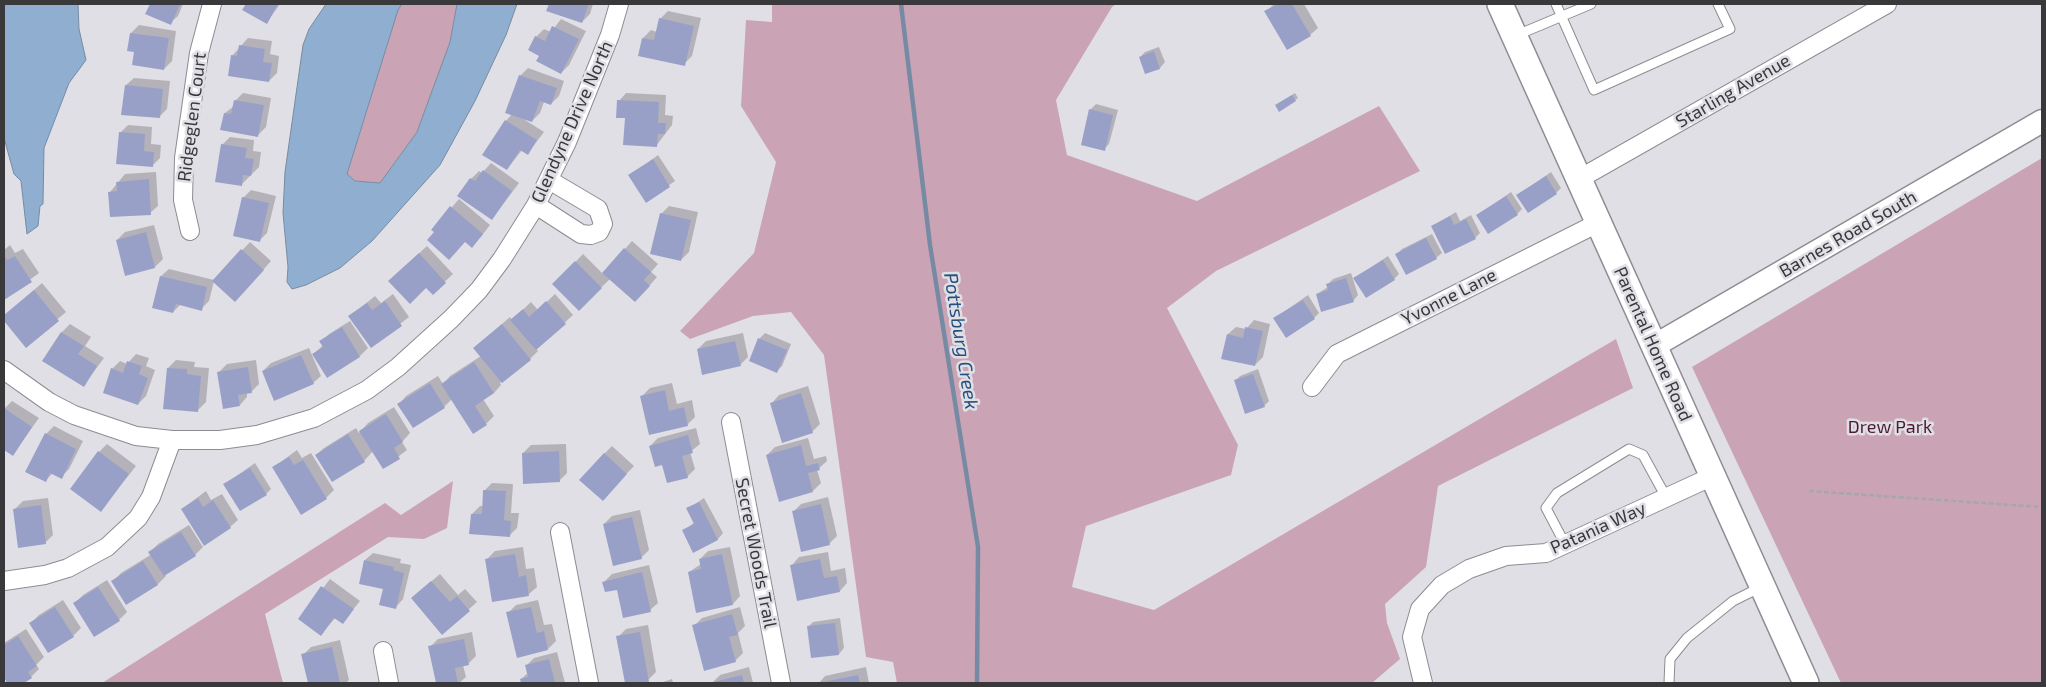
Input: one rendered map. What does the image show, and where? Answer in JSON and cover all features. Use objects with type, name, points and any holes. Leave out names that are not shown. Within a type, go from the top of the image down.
[{"type":"main road","name":"Parental Home Road","points":[[1500,4],[1806,683]]},
{"type":"street","name":"Ridgeglen Court","points":[[190,231],[184,200],[184,158],[199,53],[212,4]]},
{"type":"street","name":"Glendyne Drive North","points":[[4,370],[49,402],[74,416],[136,436],[172,440],[220,440],[257,435],[314,418],[367,390],[428,342],[473,296],[502,259],[536,205],[549,180],[607,44],[619,4]]},
{"type":"street","name":"Starling Avenue","points":[[1579,180],[1887,4]]},
{"type":"street","name":"Barnes Road South","points":[[1654,346],[2042,121]]},
{"type":"street","points":[[536,205],[581,234],[591,236],[599,232],[603,224],[598,209],[549,180]]},
{"type":"street","name":"Yvonne Lane","points":[[1312,387],[1337,354],[1598,223]]},
{"type":"street","name":"Secret Woods Trail","points":[[731,422],[781,683]]},
{"type":"street","points":[[4,581],[46,575],[90,558],[107,547],[138,518],[151,498],[172,440]]},
{"type":"street","name":"Patania Way","points":[[1423,683],[1412,637],[1420,609],[1442,585],[1469,569],[1506,556],[1546,553],[1713,476]]},
{"type":"street","points":[[560,532],[589,683]]},
{"type":"street","points":[[382,651],[389,683]]},
{"type":"lane","points":[[1556,4],[1594,90],[1730,30],[1718,4]]},
{"type":"lane","points":[[1514,36],[1591,4]]},
{"type":"lane","points":[[1565,544],[1546,508],[1557,493],[1629,449],[1643,455],[1666,497]]},
{"type":"lane","points":[[1669,683],[1670,659],[1687,638],[1733,601],[1763,586]]},
{"type":"path","points":[[1809,491],[2042,507]]},
{"type":"green space","points":[[402,4],[457,4],[450,42],[417,132],[380,183],[355,181],[347,174],[398,9]]},
{"type":"green space","points":[[772,4],[1116,4],[1112,7],[1056,100],[1067,155],[1197,201],[1379,106],[1420,171],[1216,271],[1167,308],[1238,445],[1231,475],[1086,526],[1072,587],[1154,610],[1616,339],[1633,388],[1438,486],[1426,567],[1385,604],[1387,623],[1400,659],[1372,683],[897,683],[893,662],[866,657],[824,355],[791,312],[753,316],[690,339],[680,331],[754,253],[776,162],[741,106],[746,20],[772,22]]},
{"type":"green space","name":"Drew Park","points":[[2042,158],[2042,683],[1841,683],[1692,367]]},
{"type":"green space","points":[[453,481],[447,528],[424,539],[388,537],[265,614],[283,683],[102,683],[385,503],[401,515]]},
{"type":"water","points":[[4,4],[78,4],[79,29],[86,60],[69,83],[44,148],[43,204],[40,206],[38,226],[27,234],[21,181],[14,174],[4,138]]},
{"type":"water","points":[[326,4],[402,4],[398,10],[347,174],[355,181],[380,183],[417,132],[450,42],[457,4],[517,4],[506,35],[475,101],[440,165],[372,241],[340,268],[306,285],[292,289],[287,282],[288,267],[283,213],[285,172],[303,45],[309,29]]},
{"type":"building","points":[[150,4],[180,4],[171,25],[145,14]]},
{"type":"building","points":[[246,4],[278,4],[267,24],[242,10]]},
{"type":"building","points":[[549,4],[589,4],[582,23],[546,11]]},
{"type":"building","points":[[1278,4],[1292,4],[1311,36],[1287,50],[1264,11]]},
{"type":"building","points":[[659,18],[694,26],[685,66],[638,56],[642,38],[654,40]]},
{"type":"building","points":[[552,26],[579,39],[561,74],[536,61],[539,56],[528,50],[535,36],[545,41]]},
{"type":"building","points":[[130,33],[169,38],[164,70],[132,65],[134,52],[127,51]]},
{"type":"building","points":[[239,45],[265,49],[263,62],[272,63],[269,82],[228,76],[231,55],[237,56]]},
{"type":"building","points":[[1154,51],[1160,69],[1145,74],[1139,57]]},
{"type":"building","points":[[519,75],[557,88],[551,105],[540,101],[532,122],[505,113]]},
{"type":"building","points":[[125,85],[163,89],[160,118],[121,115]]},
{"type":"building","points":[[1292,95],[1296,101],[1279,112],[1275,105]]},
{"type":"building","points":[[234,100],[264,105],[258,137],[220,130],[224,113],[231,114]]},
{"type":"building","points":[[617,100],[659,102],[658,123],[666,123],[665,134],[658,134],[657,147],[623,145],[625,118],[616,118]]},
{"type":"building","points":[[1089,109],[1113,115],[1105,151],[1081,145]]},
{"type":"building","points":[[505,120],[537,140],[528,155],[520,150],[507,170],[482,155]]},
{"type":"building","points":[[119,132],[145,134],[144,151],[154,152],[153,167],[116,164]]},
{"type":"building","points":[[221,144],[247,148],[245,158],[254,159],[251,176],[243,175],[242,186],[215,182]]},
{"type":"building","points":[[653,159],[670,187],[646,203],[628,175]]},
{"type":"building","points":[[483,170],[512,191],[492,220],[457,196],[470,178],[475,181]]},
{"type":"building","points":[[1546,176],[1557,194],[1528,213],[1516,195]]},
{"type":"building","points":[[149,179],[151,215],[110,217],[108,192],[117,191],[116,182]]},
{"type":"building","points":[[1506,196],[1518,215],[1488,234],[1476,215]]},
{"type":"building","points":[[242,197],[269,203],[260,242],[233,236]]},
{"type":"building","points":[[450,206],[483,234],[472,248],[465,242],[449,260],[427,240],[434,232],[431,230]]},
{"type":"building","points":[[660,213],[691,220],[681,261],[650,254]]},
{"type":"building","points":[[1450,216],[1454,225],[1466,219],[1476,239],[1445,254],[1431,226]]},
{"type":"building","points":[[146,232],[155,268],[125,276],[116,240]]},
{"type":"building","points":[[1426,238],[1437,259],[1406,275],[1395,254]]},
{"type":"building","points":[[624,248],[651,272],[644,280],[650,286],[635,302],[602,273]]},
{"type":"building","points":[[241,249],[264,270],[235,302],[212,281]]},
{"type":"building","points":[[419,253],[446,283],[433,295],[426,288],[410,304],[388,281]]},
{"type":"building","points":[[4,255],[7,260],[15,256],[32,282],[4,300]]},
{"type":"building","points":[[1383,260],[1395,280],[1366,298],[1353,278]]},
{"type":"building","points":[[575,261],[602,288],[579,311],[552,284]]},
{"type":"building","points":[[160,276],[207,287],[202,311],[176,304],[173,313],[152,308]]},
{"type":"building","points":[[1346,278],[1354,302],[1321,312],[1316,294],[1328,290],[1326,284]]},
{"type":"building","points":[[34,290],[59,321],[26,348],[4,321],[4,315]]},
{"type":"building","points":[[1303,300],[1315,319],[1286,338],[1273,318]]},
{"type":"building","points":[[385,301],[402,326],[371,348],[348,316],[367,303],[372,310]]},
{"type":"building","points":[[546,301],[566,324],[536,350],[510,320],[523,309],[529,317]]},
{"type":"building","points":[[502,324],[531,360],[502,383],[473,348]]},
{"type":"building","points":[[342,327],[360,357],[327,378],[312,354],[323,347],[319,341]]},
{"type":"building","points":[[1245,327],[1263,331],[1255,366],[1221,359],[1227,334],[1243,338]]},
{"type":"building","points":[[61,332],[84,346],[78,354],[97,366],[84,387],[42,361]]},
{"type":"building","points":[[758,338],[787,350],[777,373],[749,361]]},
{"type":"building","points":[[735,341],[741,366],[702,375],[697,349]]},
{"type":"building","points":[[301,355],[314,384],[274,401],[262,371]]},
{"type":"building","points":[[127,361],[142,366],[139,374],[148,378],[138,405],[103,393],[111,368],[123,373]]},
{"type":"building","points":[[474,362],[494,393],[475,406],[487,425],[473,434],[441,384]]},
{"type":"building","points":[[248,367],[252,393],[238,395],[240,406],[223,409],[217,372]]},
{"type":"building","points":[[167,368],[187,369],[187,374],[201,376],[198,412],[163,409]]},
{"type":"building","points":[[1253,374],[1265,407],[1245,414],[1234,380]]},
{"type":"building","points":[[430,383],[445,408],[413,428],[397,404]]},
{"type":"building","points":[[665,390],[669,411],[684,407],[688,426],[649,435],[640,396]]},
{"type":"building","points":[[801,393],[813,433],[782,443],[770,403]]},
{"type":"building","points":[[4,408],[32,427],[13,456],[4,450]]},
{"type":"building","points":[[386,414],[403,442],[394,448],[400,459],[383,469],[359,431]]},
{"type":"building","points":[[45,433],[76,449],[62,479],[50,473],[46,482],[25,472]]},
{"type":"building","points":[[348,434],[365,462],[332,482],[315,455]]},
{"type":"building","points":[[688,435],[693,453],[682,456],[688,478],[667,483],[662,465],[655,467],[649,446]]},
{"type":"building","points":[[801,445],[806,466],[818,463],[820,470],[808,473],[813,492],[779,502],[766,455]]},
{"type":"building","points":[[98,451],[129,474],[101,512],[70,489]]},
{"type":"building","points":[[559,451],[560,482],[523,484],[522,453]]},
{"type":"building","points":[[604,453],[627,474],[603,501],[579,480]]},
{"type":"building","points":[[289,457],[294,465],[303,460],[327,499],[301,515],[272,467]]},
{"type":"building","points":[[250,468],[267,495],[240,511],[223,484]]},
{"type":"building","points":[[483,490],[506,491],[504,520],[511,521],[510,537],[469,534],[471,514],[482,514]]},
{"type":"building","points":[[198,498],[203,507],[213,500],[231,528],[204,546],[181,509]]},
{"type":"building","points":[[699,502],[718,540],[693,553],[682,530],[694,524],[686,508]]},
{"type":"building","points":[[821,504],[830,545],[801,552],[792,511]]},
{"type":"building","points":[[41,505],[46,544],[18,548],[13,509]]},
{"type":"building","points":[[632,517],[642,559],[613,566],[603,524]]},
{"type":"building","points":[[181,532],[196,556],[164,576],[148,552]]},
{"type":"building","points":[[515,554],[519,577],[526,575],[529,596],[492,602],[485,559]]},
{"type":"building","points":[[722,554],[733,605],[696,613],[688,572],[701,569],[699,559]]},
{"type":"building","points":[[820,559],[824,578],[837,576],[840,592],[797,601],[790,565]]},
{"type":"building","points":[[364,560],[394,567],[393,570],[404,573],[396,609],[379,605],[383,589],[359,584]]},
{"type":"building","points":[[143,561],[158,585],[126,605],[111,581]]},
{"type":"building","points":[[642,572],[651,612],[623,618],[617,590],[605,592],[602,582]]},
{"type":"building","points":[[431,581],[450,602],[457,596],[470,611],[442,635],[411,598]]},
{"type":"building","points":[[321,586],[354,609],[343,624],[334,618],[321,636],[298,619]]},
{"type":"building","points":[[98,587],[120,621],[94,637],[73,603]]},
{"type":"building","points":[[55,607],[74,637],[48,653],[29,623]]},
{"type":"building","points":[[531,607],[537,633],[544,631],[548,650],[517,658],[506,612]]},
{"type":"building","points":[[732,614],[738,635],[729,637],[736,662],[704,671],[692,625]]},
{"type":"building","points":[[835,623],[839,655],[811,658],[807,626]]},
{"type":"building","points":[[640,632],[649,682],[625,683],[616,636]]},
{"type":"building","points":[[18,636],[37,666],[28,672],[32,678],[24,683],[7,683],[4,677],[4,645]]},
{"type":"building","points":[[464,639],[469,665],[455,668],[458,683],[436,683],[428,646]]},
{"type":"building","points":[[332,647],[340,683],[308,683],[301,654]]},
{"type":"building","points":[[549,659],[555,683],[521,683],[520,679],[528,677],[525,665]]},
{"type":"building","points":[[742,675],[744,683],[710,683]]},
{"type":"building","points":[[858,675],[860,683],[823,683],[823,682]]},
{"type":"waterway","name":"Pottsburg Creek","points":[[901,4],[930,245],[978,547],[977,683]]}]
